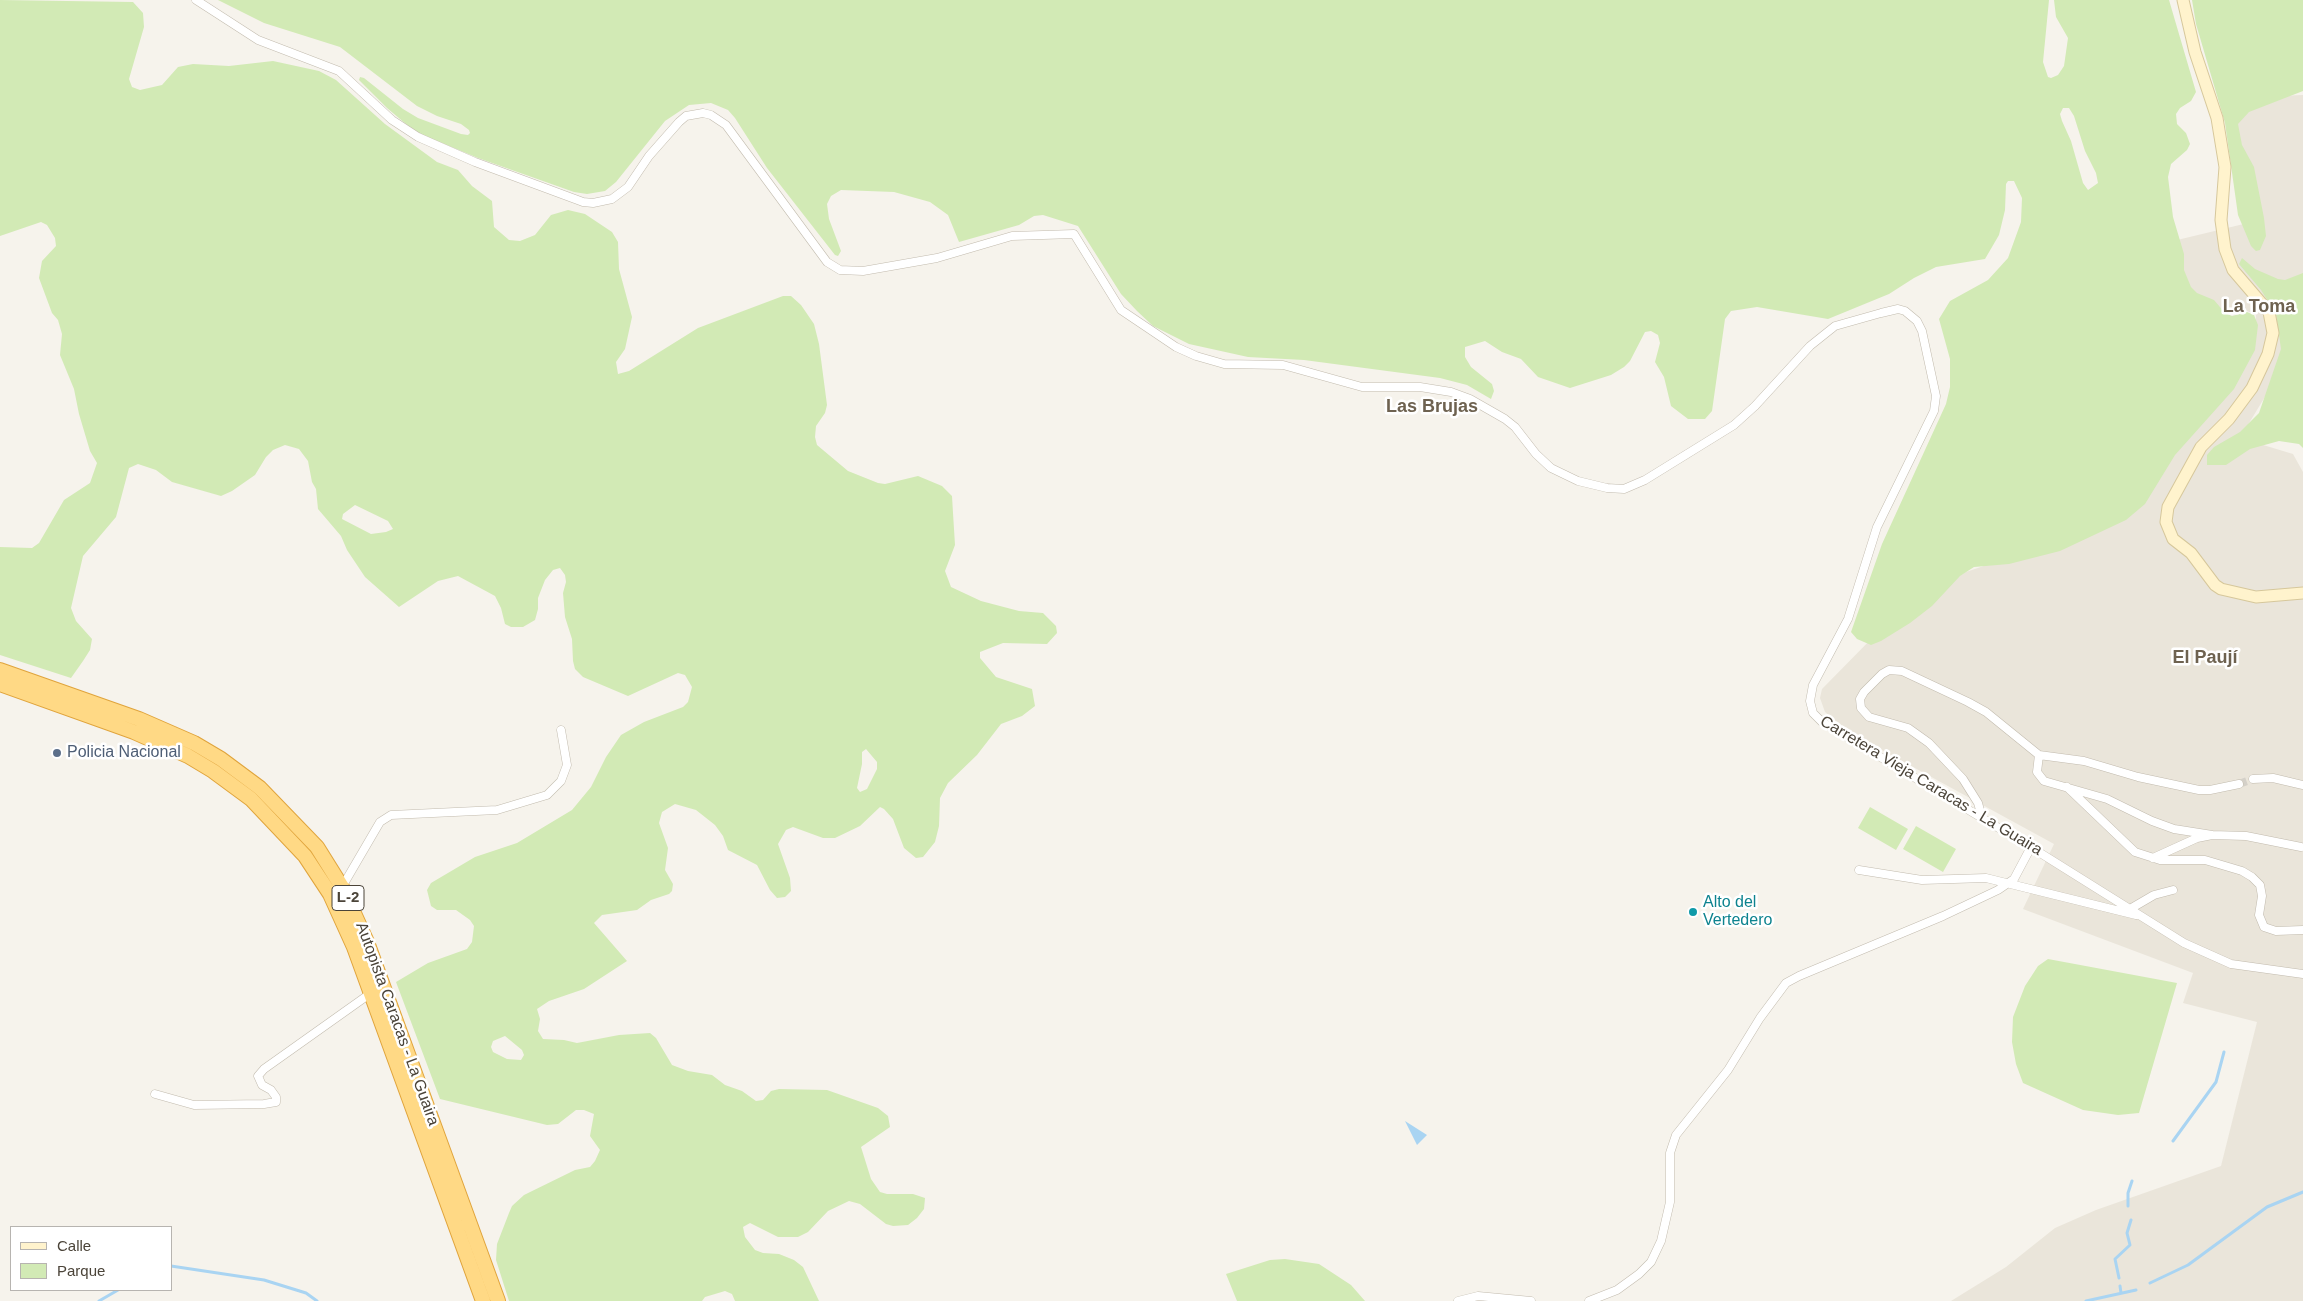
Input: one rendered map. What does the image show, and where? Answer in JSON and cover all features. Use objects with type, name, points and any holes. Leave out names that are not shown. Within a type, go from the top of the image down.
[{"type":"highway","name":"Autopista Caracas - La Guaira","points":[[0,670],[140,719],[221,759],[278,805],[316,848],[342,887],[367,942],[498,1301]]},
{"type":"highway","name":"Autopista Caracas - La Guaira","points":[[0,684],[134,732],[188,756],[213,771],[251,799],[288,836],[323,881],[340,913],[371,992],[483,1301]]},
{"type":"main road","points":[[2183,0],[2195,52],[2217,118],[2225,167],[2221,220],[2225,249],[2233,270],[2269,312],[2273,332],[2268,354],[2252,388],[2229,419],[2202,447],[2168,507],[2166,522],[2173,540],[2191,553],[2214,585],[2221,589],[2240,595],[2256,597],[2303,593]]},
{"type":"street","name":"Carretera Vieja Caracas - La Guaira","points":[[196,0],[258,40],[339,71],[392,120],[418,137],[475,162],[583,202],[604,202],[620,193],[679,122],[686,116],[702,113],[718,119],[726,125],[827,262],[840,270],[863,271],[937,258],[1021,235],[1074,234],[1121,310],[1176,347],[1196,356],[1224,364],[1283,365],[1362,387],[1420,387],[1451,392],[1470,398],[1505,418],[1515,427],[1536,454],[1552,468],[1578,481],[1607,488],[1631,487],[1722,433],[1745,416],[1810,346],[1831,329],[1888,311],[1898,309],[1908,313],[1917,321],[1922,331],[1936,396],[1934,411],[1877,527],[1848,619],[1817,675],[1810,701],[1813,713],[1822,722],[1982,817],[2184,943],[2222,960],[2245,966],[2303,974]]},
{"type":"street","points":[[1982,817],[1978,803],[1971,791],[1947,759],[1929,742],[1908,728],[1869,717],[1860,704],[1864,692],[1882,674],[1889,670],[1902,671],[1975,706],[2039,755],[2084,761],[2138,777],[2199,790],[2210,790],[2239,784]]},
{"type":"street","points":[[342,887],[380,822],[391,815],[497,810],[547,795],[561,781],[567,765],[561,730]]},
{"type":"street","points":[[2039,755],[2036,767],[2038,776],[2044,780],[2107,799],[2130,811],[2174,829],[2212,835],[2246,836],[2301,847]]},
{"type":"street","points":[[2253,779],[2273,778],[2303,785]]},
{"type":"street","points":[[2067,788],[2135,852],[2153,858],[2198,859],[2242,871],[2252,876],[2260,885],[2262,896],[2259,915],[2264,927],[2276,931],[2303,930]]},
{"type":"street","points":[[2153,858],[2197,838],[2212,835]]},
{"type":"street","points":[[1589,1301],[1617,1290],[1639,1274],[1651,1262],[1660,1241],[1670,1202],[1670,1153],[1676,1135],[1728,1070],[1760,1018],[1786,983],[1944,916],[2010,882],[2031,848]]},
{"type":"street","points":[[1859,870],[1922,880],[1966,877],[1986,878],[2010,882],[2102,908],[2140,916]]},
{"type":"street","points":[[2130,909],[2154,895],[2173,890]]},
{"type":"street","points":[[155,1094],[194,1105],[264,1104],[276,1102],[276,1097],[271,1090],[262,1085],[258,1076],[264,1069],[371,992]]},
{"type":"street","points":[[1458,1301],[1478,1296],[1531,1301]]},
{"type":"shaded area","points":[[2303,95],[2303,334],[2240,438],[2293,454],[2303,472],[2303,1301],[1951,1301],[2006,1267],[2055,1228],[2096,1210],[2221,1166],[2257,1022],[2183,1003],[2193,973],[2023,909],[2054,844],[1849,732],[1825,712],[1820,698],[1822,689],[1878,632],[1916,600],[1966,572],[2040,547],[2256,325],[2256,315],[2245,310],[2218,315],[2199,313],[2173,241],[2252,222],[2234,120],[2275,96]]},
{"type":"green space","points":[[0,0],[133,2],[143,13],[144,27],[129,79],[132,87],[140,90],[162,85],[178,67],[193,64],[229,66],[273,61],[319,71],[336,80],[385,124],[437,162],[458,170],[472,186],[492,201],[494,227],[509,240],[520,241],[535,235],[551,215],[568,210],[585,214],[612,232],[618,242],[619,269],[632,317],[625,349],[616,362],[618,374],[629,371],[698,328],[783,296],[791,296],[801,305],[814,324],[819,344],[827,405],[825,413],[816,426],[815,437],[817,445],[848,471],[878,483],[885,484],[918,476],[942,486],[952,496],[955,545],[945,571],[951,587],[981,601],[1019,611],[1043,613],[1056,626],[1057,633],[1047,644],[1003,643],[980,652],[980,658],[996,677],[1032,689],[1035,706],[1022,716],[1001,724],[977,755],[948,783],[940,798],[939,826],[935,842],[923,857],[916,858],[904,848],[893,819],[880,807],[860,826],[835,838],[823,838],[793,827],[786,830],[778,844],[790,878],[791,891],[785,897],[777,898],[770,890],[757,865],[728,850],[723,836],[715,825],[696,810],[675,804],[662,812],[659,823],[668,848],[665,870],[673,884],[672,891],[669,894],[651,900],[637,910],[602,915],[594,923],[627,961],[584,989],[549,1001],[537,1009],[540,1019],[538,1031],[543,1039],[577,1043],[619,1035],[650,1033],[656,1038],[672,1065],[688,1071],[712,1075],[725,1085],[742,1091],[756,1101],[763,1100],[771,1091],[779,1089],[827,1090],[878,1108],[888,1116],[890,1127],[861,1147],[871,1179],[880,1192],[887,1194],[913,1194],[925,1198],[924,1209],[917,1218],[908,1225],[893,1226],[886,1224],[860,1204],[849,1201],[828,1211],[808,1232],[798,1237],[778,1237],[750,1223],[743,1227],[745,1237],[755,1250],[763,1253],[779,1254],[794,1260],[803,1267],[819,1301],[735,1301],[732,1294],[725,1291],[705,1297],[702,1301],[509,1301],[496,1260],[497,1244],[512,1206],[524,1195],[575,1170],[590,1167],[600,1150],[590,1136],[594,1114],[584,1110],[576,1110],[558,1124],[547,1125],[440,1099],[396,982],[428,963],[467,949],[472,942],[474,926],[470,920],[456,910],[437,910],[431,906],[427,890],[431,883],[475,857],[517,843],[572,810],[591,787],[606,757],[621,735],[644,722],[683,707],[688,702],[692,687],[685,675],[678,673],[628,696],[583,677],[575,669],[573,661],[572,639],[565,617],[563,593],[566,582],[565,575],[560,568],[553,570],[545,580],[538,598],[535,620],[523,627],[511,627],[505,624],[501,608],[495,596],[458,576],[438,581],[399,607],[365,577],[347,550],[341,536],[318,509],[316,489],[312,482],[308,461],[299,449],[285,445],[273,450],[266,457],[255,475],[232,491],[221,496],[172,482],[156,470],[138,464],[129,468],[116,517],[83,556],[71,608],[76,621],[92,639],[90,650],[83,661],[71,678],[0,655],[0,547],[32,548],[39,543],[64,500],[90,483],[97,463],[90,451],[74,389],[60,355],[62,334],[58,320],[52,313],[39,278],[42,261],[56,246],[55,238],[47,225],[41,222],[0,236]],"holes":[[[355,505],[388,521],[393,529],[371,534],[342,519],[343,514]],[[866,749],[877,762],[877,769],[867,789],[860,792],[857,788],[862,764],[862,752]],[[505,1036],[522,1050],[524,1055],[521,1060],[507,1059],[493,1052],[491,1047],[493,1041]]]},
{"type":"green space","points":[[218,0],[2049,0],[2043,62],[2048,77],[2051,78],[2058,75],[2064,66],[2068,38],[2056,17],[2054,0],[2169,0],[2196,92],[2191,101],[2180,108],[2176,114],[2177,124],[2186,133],[2190,144],[2187,150],[2171,164],[2168,177],[2173,217],[2184,254],[2184,270],[2191,287],[2197,293],[2214,300],[2225,313],[2232,316],[2247,312],[2254,315],[2258,325],[2255,350],[2234,389],[2175,455],[2145,504],[2126,520],[2060,551],[2009,564],[1974,567],[1960,576],[1932,606],[1910,623],[1871,645],[1857,639],[1851,632],[1882,544],[1946,404],[1950,387],[1950,359],[1939,319],[1950,301],[1988,280],[2008,258],[2021,222],[2022,198],[2014,181],[2008,181],[2006,184],[2005,210],[1999,235],[1985,259],[1936,267],[1889,294],[1828,319],[1757,307],[1731,311],[1725,319],[1712,411],[1705,419],[1688,419],[1671,406],[1664,377],[1655,362],[1660,343],[1658,335],[1651,331],[1645,332],[1630,361],[1624,367],[1611,375],[1570,388],[1538,377],[1521,359],[1502,352],[1485,341],[1465,347],[1465,357],[1471,367],[1492,384],[1494,391],[1491,399],[1467,385],[1440,378],[1304,360],[1248,357],[1189,344],[1153,326],[1121,294],[1078,226],[1043,215],[1034,216],[1019,225],[959,242],[948,215],[930,202],[894,192],[841,190],[831,196],[827,204],[829,219],[841,251],[838,256],[835,255],[767,168],[735,118],[728,110],[711,103],[689,105],[665,121],[616,182],[605,191],[587,194],[574,192],[478,158],[413,130],[387,108],[359,80],[360,77],[418,118],[461,134],[468,135],[470,133],[461,124],[437,116],[417,106],[340,47],[264,23]],"holes":[[[2063,108],[2069,108],[2074,116],[2085,151],[2096,173],[2098,183],[2088,190],[2083,183],[2071,141],[2060,114]]]},
{"type":"green space","points":[[2192,0],[2303,0],[2303,91],[2249,112],[2238,124],[2242,145],[2254,167],[2264,218],[2266,236],[2260,250],[2256,251],[2251,246],[2238,215],[2225,123],[2196,24]]},
{"type":"green space","points":[[2242,258],[2255,269],[2278,279],[2285,280],[2303,273],[2303,448],[2299,444],[2279,441],[2250,449],[2226,465],[2207,465],[2207,455],[2214,447],[2240,432],[2259,413],[2281,349],[2276,314],[2261,290],[2239,264]]},
{"type":"green space","points":[[1870,807],[1908,829],[1896,850],[1858,828]]},
{"type":"green space","points":[[1916,826],[1956,849],[1943,872],[1903,849]]},
{"type":"green space","points":[[2048,959],[2177,983],[2139,1113],[2118,1115],[2083,1110],[2023,1083],[2016,1064],[2012,1042],[2013,1017],[2025,986],[2038,966]]},
{"type":"green space","points":[[1285,1259],[1319,1264],[1351,1285],[1365,1301],[1237,1301],[1226,1274],[1270,1260]]},
{"type":"water","points":[[1405,1121],[1427,1135],[1417,1145]]},
{"type":"waterway","points":[[2173,1141],[2216,1082],[2224,1052]]},
{"type":"waterway","points":[[2128,1206],[2128,1193],[2132,1181]]},
{"type":"waterway","points":[[2150,1283],[2188,1265],[2267,1207],[2303,1192]]},
{"type":"waterway","points":[[2119,1278],[2115,1259],[2130,1245],[2127,1233],[2131,1220]]},
{"type":"waterway","points":[[172,1266],[264,1280],[306,1293],[317,1301]]},
{"type":"waterway","points":[[2120,1286],[2121,1293]]},
{"type":"waterway","points":[[2086,1301],[2136,1290]]},
{"type":"waterway","points":[[99,1301],[116,1291]]},
{"type":"tunnel","points":[[2239,784],[2253,779]]},
{"type":"place","name":"Policia Nacional","points":[[57,753]]},
{"type":"place","name":"Alto del Vertedero","points":[[1693,912]]},
{"type":"district","name":"La Toma","points":[[2259,307]]},
{"type":"district","name":"Las Brujas","points":[[1432,407]]},
{"type":"district","name":"El Paují","points":[[2205,658]]}]
